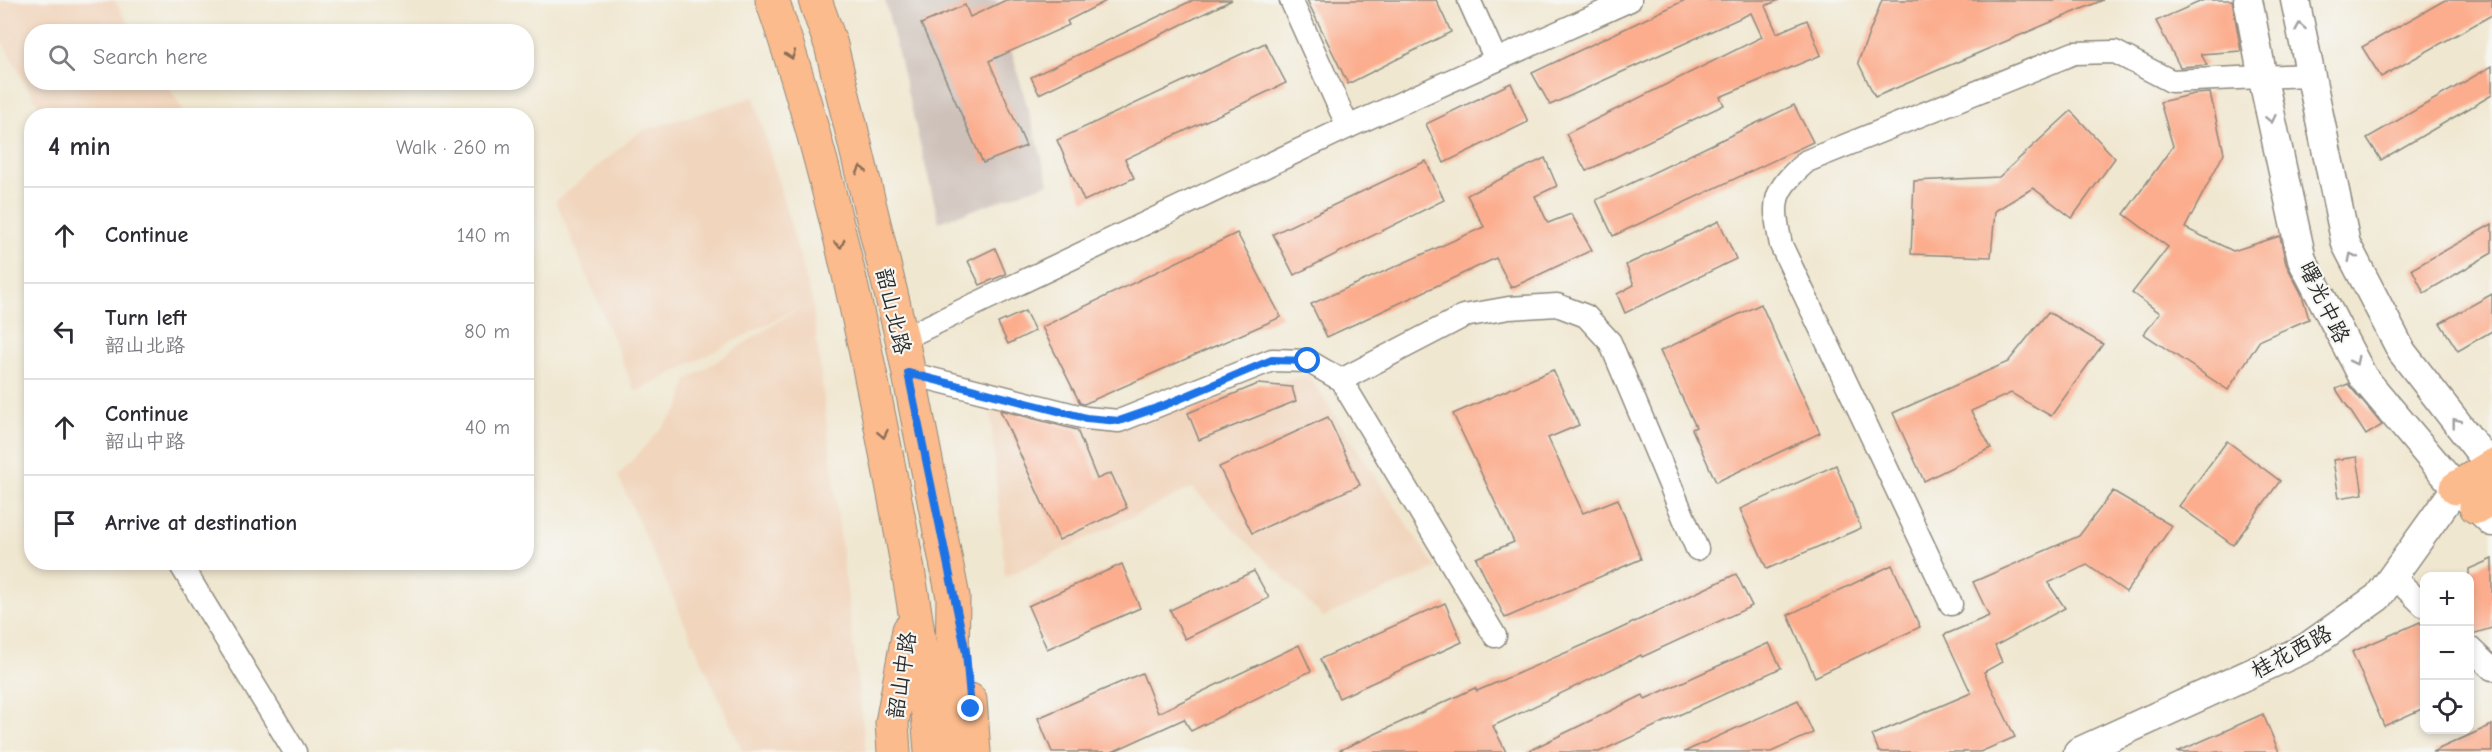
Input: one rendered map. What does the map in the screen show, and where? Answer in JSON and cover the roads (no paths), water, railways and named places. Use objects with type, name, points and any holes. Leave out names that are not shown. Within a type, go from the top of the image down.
[{"type":"main road","name":"韶山北路","points":[[772,0],[796,69],[864,340],[914,599],[939,697]]},
{"type":"main road","name":"韶山北路","points":[[815,0],[831,45],[902,339],[953,597],[939,697]]},
{"type":"main road","points":[[953,597],[966,653],[974,752]]},
{"type":"main road","name":"韶山中路","points":[[894,752],[892,723],[914,599]]},
{"type":"main road","name":"韶山中路","points":[[931,752],[939,697]]},
{"type":"main road","points":[[939,697],[951,752]]},
{"type":"street","points":[[1291,0],[1348,127]]},
{"type":"street","points":[[1468,0],[1496,60]]},
{"type":"street","points":[[902,339],[1348,127],[1630,0]]},
{"type":"street","name":"曙光中路","points":[[2248,0],[2262,78],[2302,260],[2363,376],[2484,488]]},
{"type":"street","name":"曙光中路","points":[[2295,0],[2308,75],[2346,244],[2402,352],[2484,488]]},
{"type":"street","points":[[1951,604],[1781,245],[1774,210],[1782,183],[1807,161],[2074,53],[2115,52],[2171,81],[2308,75]]},
{"type":"street","points":[[1341,380],[1464,316],[1509,308],[1557,305],[1586,316],[1610,342],[1697,549]]},
{"type":"street","points":[[908,373],[1086,418],[1119,421],[1165,405],[1272,360],[1308,361],[1341,380],[1495,636]]},
{"type":"street","name":"桂花西路","points":[[2078,752],[2306,648],[2378,597],[2393,576],[2484,488]]},
{"type":"street","points":[[184,570],[296,752]]},
{"type":"street","points":[[2393,576],[2420,602]]},
{"type":"street","points":[[2474,653],[2492,669]]}]
